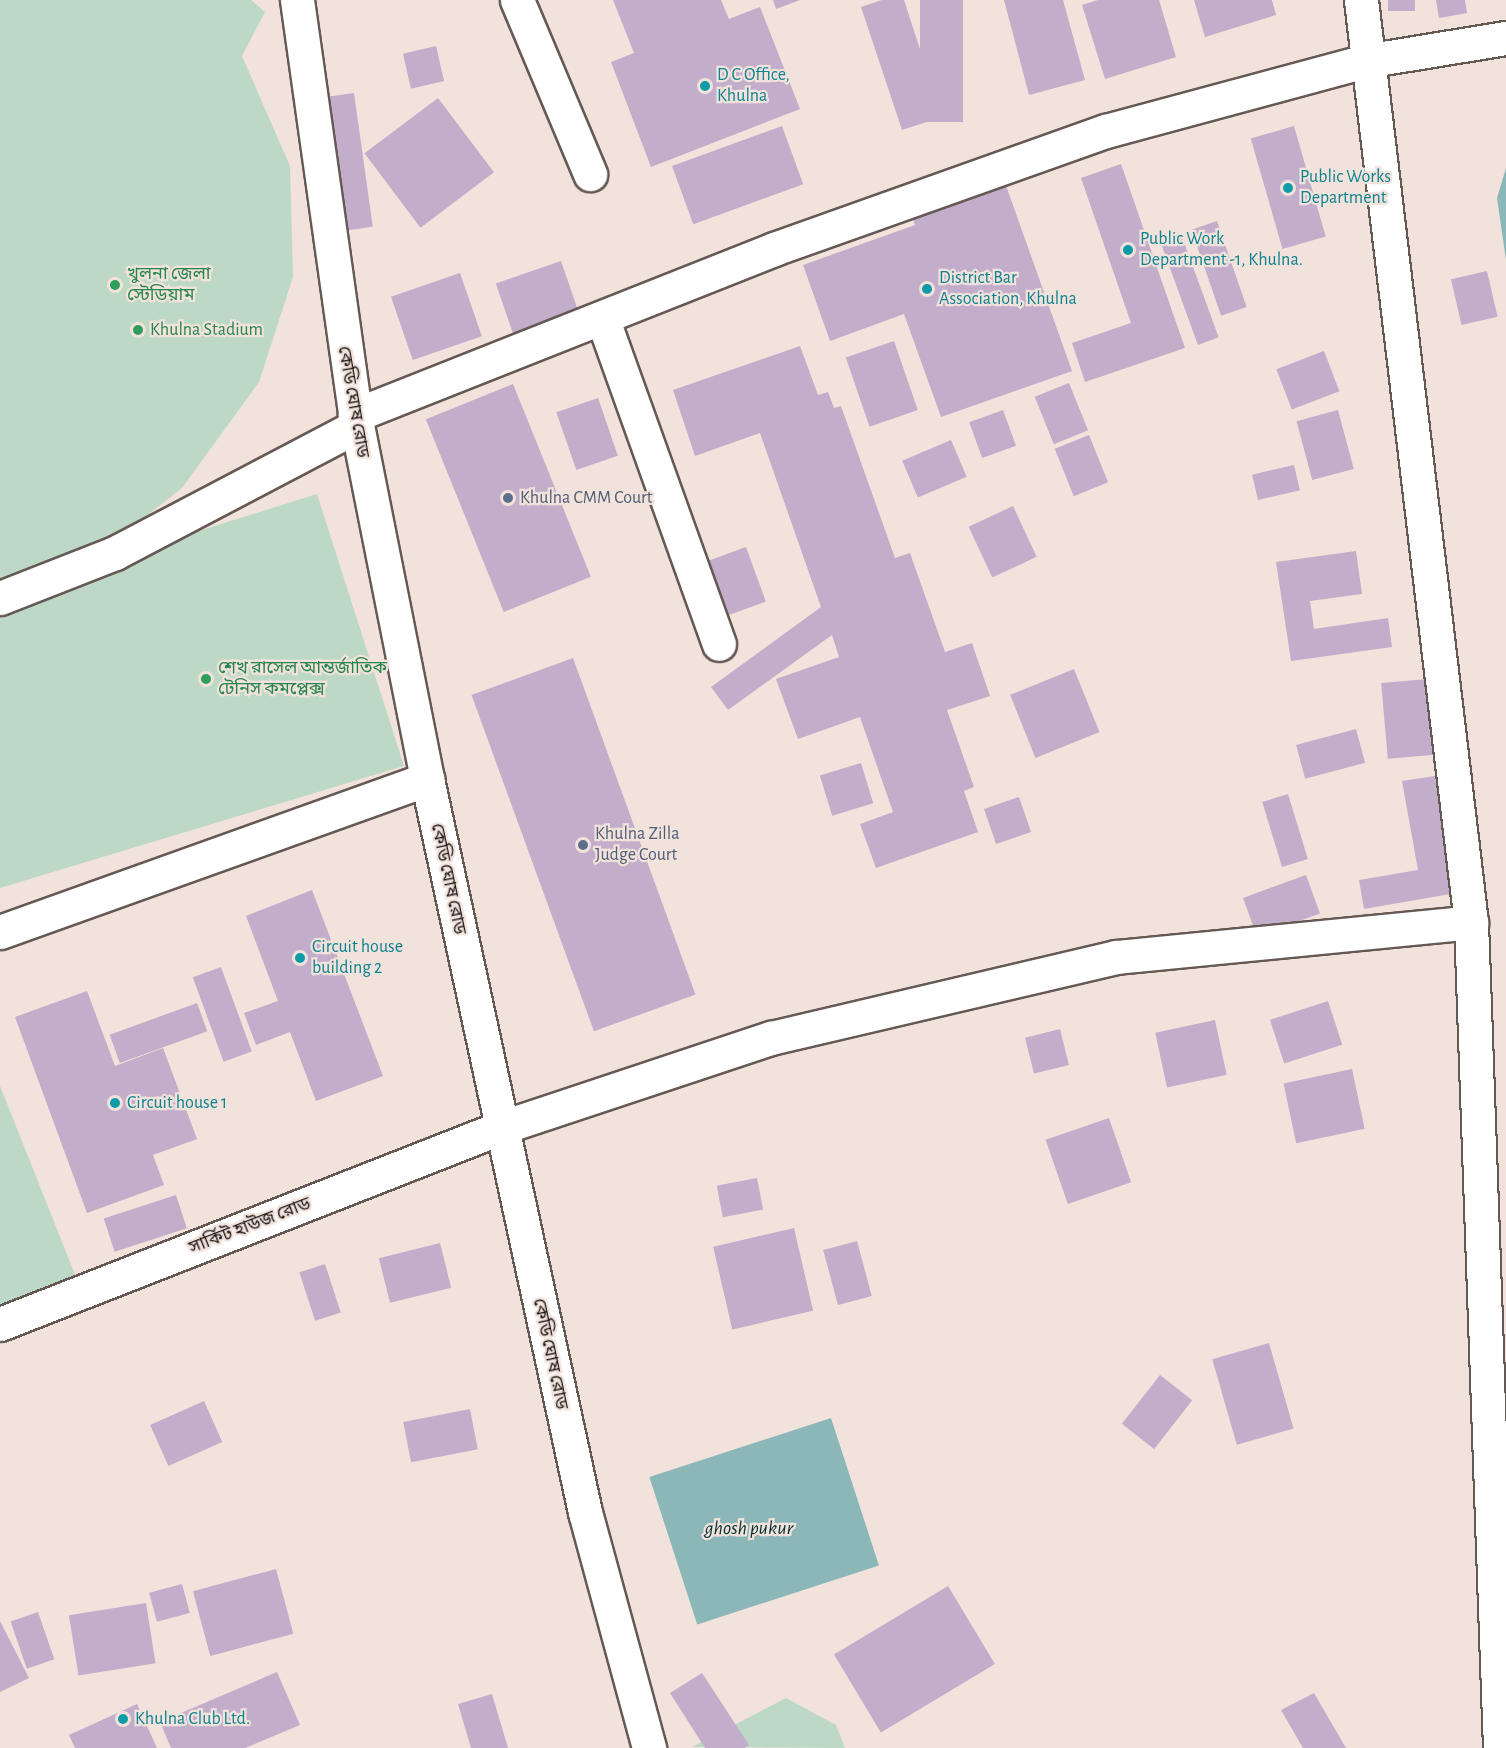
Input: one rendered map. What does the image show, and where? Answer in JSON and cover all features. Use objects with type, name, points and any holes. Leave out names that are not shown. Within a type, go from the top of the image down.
[{"type":"street","name":"কেডি ঘোষ রোড","points":[[297,0],[356,421],[427,779],[500,1128],[585,1512],[649,1748]]},
{"type":"street","points":[[517,0],[590,174]]},
{"type":"street","points":[[1361,0],[1365,61],[1421,472],[1472,922],[1500,1748]]},
{"type":"street","points":[[0,598],[115,552],[356,421],[774,249],[1106,131],[1365,61],[1506,38]]},
{"type":"street","points":[[603,320],[719,644]]},
{"type":"street","points":[[0,932],[427,779]]},
{"type":"street","name":"সার্কিট হাউজ রোড","points":[[0,1324],[500,1128],[771,1038],[1116,957],[1472,922]]},
{"type":"green space","points":[[0,0],[251,0],[265,12],[242,56],[290,166],[293,277],[259,382],[182,488],[99,553],[23,586],[317,494],[404,766],[0,888]]},
{"type":"green space","points":[[0,1086],[78,1282],[0,1313]]},
{"type":"green space","points":[[786,1698],[836,1725],[845,1748],[692,1747]]},
{"type":"water","points":[[1506,168],[1506,260],[1497,198]]},
{"type":"water","name":"ghosh pukur","points":[[831,1418],[879,1565],[697,1624],[649,1477]]},
{"type":"building","name":"D C Office, Khulna","points":[[613,0],[721,0],[729,19],[760,7],[800,109],[651,167],[611,62],[634,53]]},
{"type":"building","points":[[773,0],[800,0],[776,9]]},
{"type":"building","points":[[882,0],[904,0],[942,117],[902,130],[861,7]]},
{"type":"building","points":[[920,0],[963,0],[963,122],[920,122]]},
{"type":"building","points":[[1004,0],[1063,0],[1085,80],[1029,95]]},
{"type":"building","points":[[1098,0],[1159,0],[1176,57],[1105,79],[1082,5]]},
{"type":"building","points":[[1194,0],[1272,0],[1276,15],[1205,37]]},
{"type":"building","points":[[1388,0],[1415,0],[1415,11],[1388,11]]},
{"type":"building","points":[[1436,0],[1465,0],[1467,13],[1439,18]]},
{"type":"building","points":[[436,46],[444,81],[411,89],[403,54]]},
{"type":"building","points":[[354,93],[373,227],[348,230],[329,96]]},
{"type":"building","points":[[438,98],[494,172],[420,228],[365,153]]},
{"type":"building","points":[[782,126],[803,184],[693,224],[672,166]]},
{"type":"building","name":"Public Works Department","points":[[1294,126],[1326,237],[1282,249],[1251,138]]},
{"type":"building","name":"Public Work Department -1, Khulna.","points":[[1121,164],[1185,348],[1085,382],[1072,343],[1131,323],[1081,178]]},
{"type":"building","name":"District Bar Association, Khulna","points":[[1004,180],[1072,371],[941,417],[904,314],[830,341],[803,265],[915,225],[911,213]]},
{"type":"building","points":[[1217,221],[1247,307],[1221,316],[1191,230]]},
{"type":"building","points":[[1181,234],[1219,337],[1198,345],[1160,242]]},
{"type":"building","points":[[561,261],[583,326],[518,349],[496,283]]},
{"type":"building","points":[[1487,271],[1498,317],[1462,325],[1451,279]]},
{"type":"building","points":[[460,273],[482,336],[413,360],[391,297]]},
{"type":"building","points":[[894,341],[918,410],[870,427],[846,358]]},
{"type":"building","points":[[800,346],[818,395],[828,392],[834,408],[841,406],[895,558],[910,553],[945,652],[972,643],[990,696],[947,710],[974,787],[964,791],[978,832],[876,868],[860,824],[893,812],[860,717],[798,739],[776,679],[839,657],[832,635],[728,710],[711,687],[821,607],[760,433],[695,456],[673,390]]},
{"type":"building","points":[[1324,351],[1339,391],[1292,409],[1276,369]]},
{"type":"building","points":[[1069,383],[1088,430],[1054,444],[1035,397]]},
{"type":"building","name":"Khulna CMM Court","points":[[513,384],[591,577],[504,612],[426,419]]},
{"type":"building","points":[[598,398],[618,456],[576,470],[556,412]]},
{"type":"building","points":[[1003,410],[1016,446],[982,458],[969,422]]},
{"type":"building","points":[[1338,410],[1354,469],[1312,480],[1296,421]]},
{"type":"building","points":[[1089,435],[1108,482],[1074,496],[1055,449]]},
{"type":"building","points":[[951,440],[967,477],[918,498],[902,461]]},
{"type":"building","points":[[1294,465],[1300,490],[1258,500],[1252,475]]},
{"type":"building","points":[[1013,506],[1037,557],[992,577],[969,527]]},
{"type":"building","points":[[746,547],[766,602],[723,617],[703,563]]},
{"type":"building","points":[[1356,551],[1362,594],[1310,601],[1314,629],[1388,618],[1392,647],[1291,661],[1276,562]]},
{"type":"building","name":"Khulna Zilla Judge Court","points":[[573,658],[695,994],[594,1031],[472,695]]},
{"type":"building","points":[[1074,669],[1099,732],[1035,758],[1010,695]]},
{"type":"building","points":[[1428,679],[1435,755],[1388,759],[1381,683]]},
{"type":"building","points":[[1356,729],[1365,763],[1305,779],[1296,745]]},
{"type":"building","points":[[861,763],[873,803],[832,816],[820,776]]},
{"type":"building","points":[[1435,776],[1456,893],[1364,909],[1359,880],[1418,870],[1402,781]]},
{"type":"building","points":[[1288,794],[1308,859],[1282,867],[1262,802]]},
{"type":"building","points":[[1019,797],[1031,832],[996,844],[984,809]]},
{"type":"building","points":[[1306,875],[1320,914],[1257,936],[1243,898]]},
{"type":"building","name":"Circuit house building 2","points":[[312,890],[383,1076],[316,1101],[290,1032],[256,1045],[244,1013],[278,1001],[246,916]]},
{"type":"building","points":[[221,967],[252,1052],[224,1062],[193,977]]},
{"type":"building","name":"Circuit house 1","points":[[87,991],[115,1066],[163,1048],[197,1139],[153,1155],[164,1185],[87,1213],[15,1017]]},
{"type":"building","points":[[1328,1001],[1342,1045],[1284,1064],[1270,1020]]},
{"type":"building","points":[[197,1003],[207,1031],[120,1063],[110,1035]]},
{"type":"building","points":[[1215,1020],[1227,1075],[1167,1087],[1155,1033]]},
{"type":"building","points":[[1060,1029],[1069,1065],[1034,1074],[1025,1038]]},
{"type":"building","points":[[1352,1069],[1365,1129],[1296,1143],[1284,1084]]},
{"type":"building","points":[[1109,1118],[1131,1182],[1068,1204],[1046,1140]]},
{"type":"building","points":[[757,1178],[763,1209],[723,1217],[717,1186]]},
{"type":"building","points":[[176,1195],[187,1228],[115,1252],[104,1218]]},
{"type":"building","points":[[794,1228],[813,1311],[732,1329],[713,1247]]},
{"type":"building","points":[[857,1241],[872,1296],[838,1305],[823,1250]]},
{"type":"building","points":[[440,1243],[451,1288],[390,1303],[379,1258]]},
{"type":"building","points":[[325,1264],[341,1313],[315,1321],[299,1272]]},
{"type":"building","points":[[1269,1343],[1294,1429],[1237,1445],[1212,1359]]},
{"type":"building","points":[[1160,1375],[1192,1400],[1154,1449],[1122,1424]]},
{"type":"building","points":[[204,1401],[222,1442],[168,1466],[150,1425]]},
{"type":"building","points":[[470,1409],[478,1449],[411,1462],[403,1422]]},
{"type":"building","points":[[276,1569],[293,1634],[210,1656],[193,1591]]},
{"type":"building","points":[[182,1584],[190,1613],[157,1622],[149,1593]]},
{"type":"building","points":[[948,1586],[995,1664],[881,1733],[834,1655]]},
{"type":"building","points":[[146,1603],[156,1663],[79,1675],[69,1615]]},
{"type":"building","points":[[38,1612],[54,1659],[27,1669],[11,1621]]},
{"type":"building","points":[[0,1621],[29,1678],[0,1692]]},
{"type":"building","points":[[277,1672],[300,1725],[245,1748],[171,1748],[160,1722]]},
{"type":"building","points":[[702,1673],[749,1745],[745,1748],[705,1748],[670,1693]]},
{"type":"building","points":[[1314,1693],[1346,1748],[1303,1748],[1281,1710]]},
{"type":"building","points":[[492,1694],[508,1748],[471,1748],[458,1704]]},
{"type":"building","name":"Khulna Club Ltd.","points":[[137,1704],[157,1748],[75,1748],[69,1735]]},
{"type":"place","name":"D C Office, Khulna","points":[[705,86]]},
{"type":"place","name":"Public Works Department","points":[[1288,188]]},
{"type":"place","name":"Public Work Department -1, Khulna.","points":[[1128,250]]},
{"type":"place","name":"খুলনা জেলা স্টেডিয়াম","points":[[115,285]]},
{"type":"place","name":"District Bar Association, Khulna","points":[[927,289]]},
{"type":"place","name":"Khulna Stadium","points":[[138,330]]},
{"type":"place","name":"Khulna CMM Court","points":[[508,498]]},
{"type":"place","name":"শেখ রাসেল আন্তর্জাতিক টেনিস কমপ্লেক্স","points":[[206,679]]},
{"type":"place","name":"Khulna Zilla Judge Court","points":[[583,845]]},
{"type":"place","name":"Circuit house building 2","points":[[300,958]]},
{"type":"place","name":"Circuit house 1","points":[[115,1103]]},
{"type":"place","name":"Khulna Club Ltd.","points":[[123,1719]]}]
